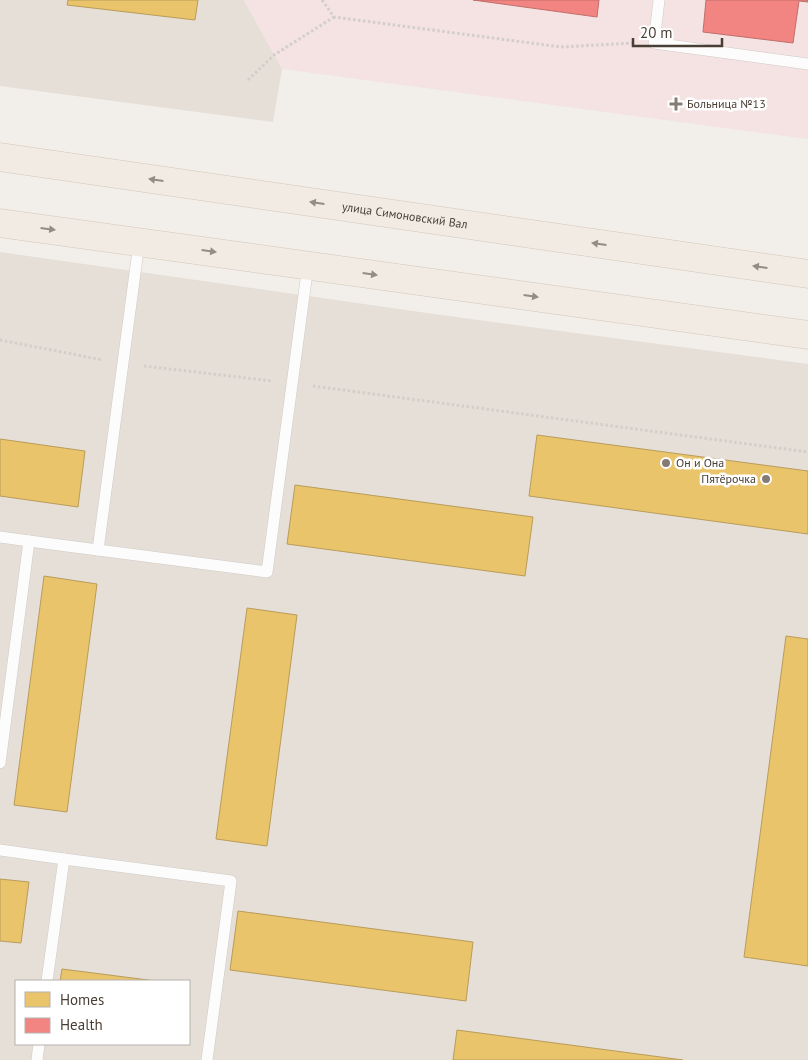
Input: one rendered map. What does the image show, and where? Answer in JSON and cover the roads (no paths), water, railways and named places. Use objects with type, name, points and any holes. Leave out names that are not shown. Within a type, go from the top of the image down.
[{"type":"main road","name":"улица Симоновский Вал","points":[[0,157],[808,274]]},
{"type":"main road","points":[[0,223],[808,335]]},
{"type":"lane","points":[[660,0],[654,43],[808,64]]},
{"type":"lane","points":[[98,550],[140,241]]},
{"type":"lane","points":[[0,537],[267,572],[308,265]]},
{"type":"lane","points":[[0,763],[29,541]]},
{"type":"lane","points":[[0,850],[231,881],[207,1060]]},
{"type":"lane","points":[[47,980],[64,859]]},
{"type":"lane","points":[[37,1060],[39,1045]]},
{"type":"place","name":"Больница №13","points":[[676,104]]},
{"type":"place","name":"Он и Она","points":[[666,463]]},
{"type":"place","name":"Пятёрочка","points":[[766,479]]}]
